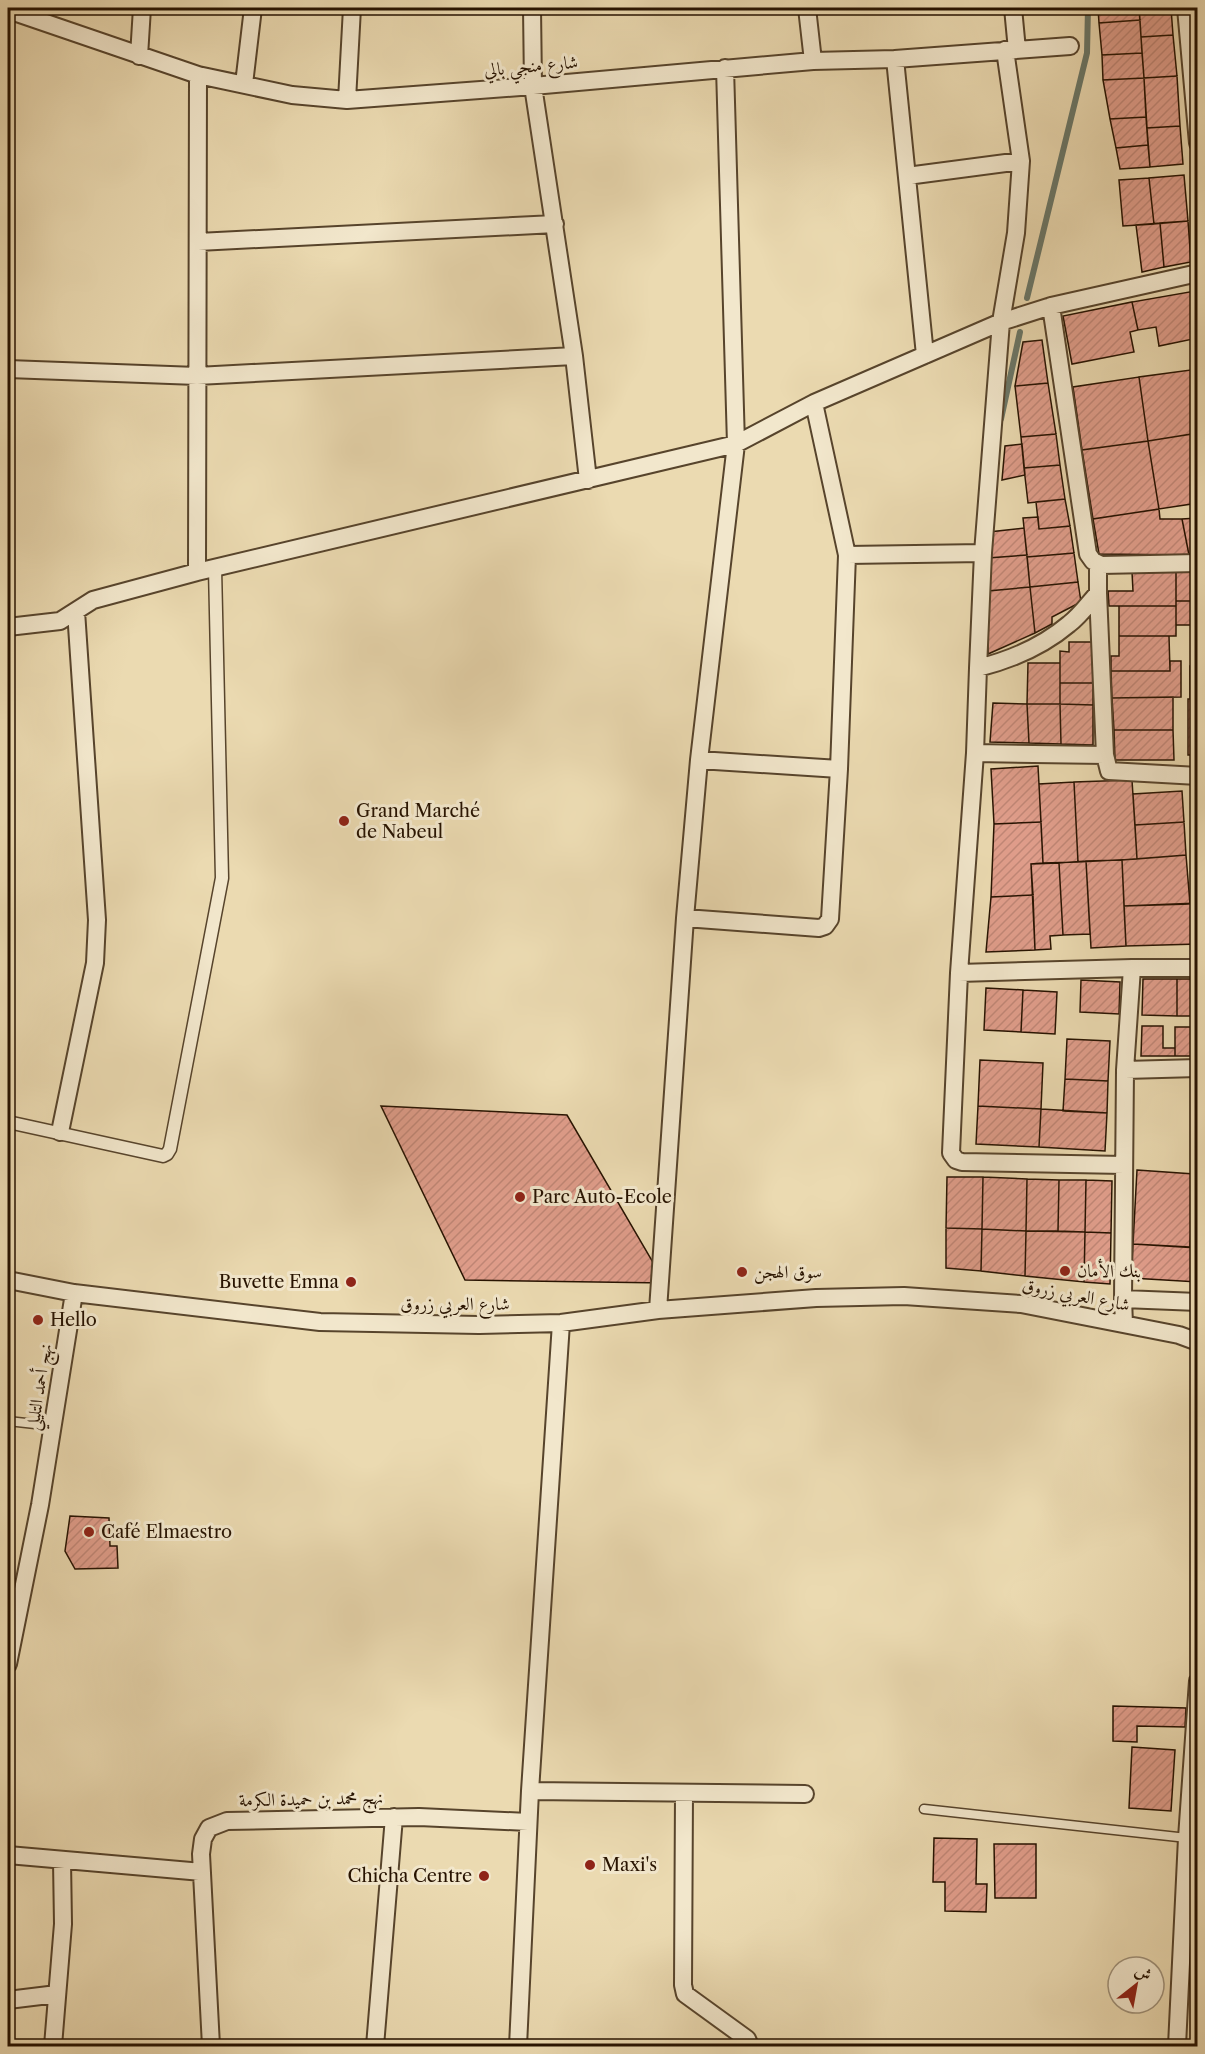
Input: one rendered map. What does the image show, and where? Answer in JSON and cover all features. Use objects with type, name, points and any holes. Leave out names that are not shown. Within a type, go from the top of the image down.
[{"type":"street","points":[[139,57],[142,8]]},
{"type":"street","points":[[244,84],[253,8]]},
{"type":"street","points":[[347,100],[352,8]]},
{"type":"street","points":[[532,8],[533,86],[574,356],[588,480]]},
{"type":"street","points":[[807,8],[813,61]]},
{"type":"street","points":[[1013,8],[1011,50],[1022,161],[1016,233],[1001,322],[983,553],[975,753],[959,973],[951,1153],[956,1160],[962,1162],[1124,1165]]},
{"type":"street","points":[[1190,9],[1197,143]]},
{"type":"street","name":"شارع منجي بالي","points":[[8,10],[139,57],[198,75],[291,95],[347,100],[813,61],[895,59],[1070,46]]},
{"type":"street","points":[[895,59],[925,355]]},
{"type":"street","points":[[658,1310],[685,918],[699,760],[736,444],[725,68]]},
{"type":"street","points":[[197,572],[198,75]]},
{"type":"street","points":[[907,176],[1022,161]]},
{"type":"street","points":[[198,242],[555,224]]},
{"type":"street","points":[[8,627],[60,621],[93,600],[197,572],[736,444],[814,404],[1001,322],[1052,306],[1197,273]]},
{"type":"street","points":[[1052,306],[1088,554],[1098,564],[1197,563]]},
{"type":"street","points":[[8,369],[197,376],[574,356]]},
{"type":"street","points":[[685,918],[819,928],[828,923],[830,919],[839,769],[846,555],[814,404]]},
{"type":"street","points":[[846,555],[983,553]]},
{"type":"street","points":[[1098,564],[1105,754],[1109,771],[1197,776]]},
{"type":"street","points":[[8,1122],[163,1156],[170,1149],[222,878],[215,568]]},
{"type":"street","points":[[978,668],[1003,662],[1035,646],[1070,624],[1098,593]]},
{"type":"street","points":[[60,1132],[95,963],[97,942],[76,611]]},
{"type":"street","points":[[975,753],[1105,754]]},
{"type":"street","points":[[699,760],[839,769]]},
{"type":"street","points":[[1124,1324],[1125,1070],[1132,968]]},
{"type":"street","points":[[959,973],[1197,968]]},
{"type":"street","points":[[1125,1070],[1197,1068]]},
{"type":"street","name":"شارع العربي زروق","points":[[8,1280],[74,1293],[320,1322],[479,1325],[561,1323],[658,1310],[816,1298],[904,1296],[946,1298],[1021,1304],[1179,1335],[1197,1342]]},
{"type":"street","name":"نهج أحمد التليلي","points":[[8,1664],[40,1505],[74,1293]]},
{"type":"street","points":[[1123,1299],[1197,1302]]},
{"type":"street","points":[[518,2046],[528,1822],[561,1323]]},
{"type":"street","points":[[1178,2046],[1192,1838],[1197,1681]]},
{"type":"street","points":[[530,1791],[805,1794]]},
{"type":"street","points":[[684,1793],[683,1985],[685,1994],[747,2039],[750,2046]]},
{"type":"street","points":[[375,2046],[394,1817]]},
{"type":"street","name":"نهج محمد بن حميدة الكرمة","points":[[211,2046],[201,1854],[203,1839],[209,1828],[227,1821],[394,1817],[528,1822]]},
{"type":"street","points":[[8,1856],[202,1872]]},
{"type":"street","points":[[54,2046],[63,1924],[62,1861]]},
{"type":"street","points":[[8,2000],[57,1994]]},
{"type":"lane","points":[[8,1421],[53,1426]]},
{"type":"lane","points":[[924,1809],[1192,1838]]},
{"type":"building","points":[[1098,8],[1139,8],[1140,20],[1099,23]]},
{"type":"building","points":[[1139,8],[1171,8],[1173,35],[1141,37]]},
{"type":"building","points":[[1140,20],[1142,53],[1102,55],[1099,23]]},
{"type":"building","points":[[1173,35],[1177,76],[1144,78],[1141,37]]},
{"type":"building","points":[[1142,53],[1144,78],[1103,80],[1102,55]]},
{"type":"building","points":[[1177,76],[1180,126],[1147,128],[1144,78]]},
{"type":"building","points":[[1144,78],[1146,117],[1110,119],[1103,80]]},
{"type":"building","points":[[1146,117],[1148,145],[1116,148],[1110,119]]},
{"type":"building","points":[[1180,126],[1183,164],[1150,167],[1147,128]]},
{"type":"building","points":[[1148,145],[1150,167],[1120,169],[1116,148]]},
{"type":"building","points":[[1184,175],[1188,221],[1154,224],[1149,178]]},
{"type":"building","points":[[1149,178],[1154,224],[1123,226],[1119,180]]},
{"type":"building","points":[[1188,221],[1191,262],[1164,267],[1160,223]]},
{"type":"building","points":[[1160,223],[1164,267],[1142,272],[1136,225]]},
{"type":"building","points":[[1195,291],[1198,305],[1198,338],[1159,346],[1156,327],[1138,330],[1132,302]]},
{"type":"building","points":[[1132,302],[1138,330],[1130,332],[1134,352],[1072,364],[1063,316]]},
{"type":"building","points":[[1042,340],[1048,383],[1015,386],[1023,342]]},
{"type":"building","points":[[1198,369],[1198,382],[1195,383],[1198,396],[1198,433],[1148,441],[1139,377]]},
{"type":"building","points":[[1139,377],[1148,441],[1082,450],[1073,387]]},
{"type":"building","points":[[1048,383],[1056,434],[1021,437],[1015,386]]},
{"type":"building","points":[[1198,433],[1198,503],[1159,509],[1148,441]]},
{"type":"building","points":[[1056,434],[1060,465],[1024,468],[1021,437]]},
{"type":"building","points":[[1148,441],[1159,509],[1093,519],[1082,450]]},
{"type":"building","points":[[1022,444],[1025,475],[1002,480],[1005,446]]},
{"type":"building","points":[[1060,465],[1065,499],[1028,503],[1024,468]]},
{"type":"building","points":[[1065,499],[1070,526],[1039,529],[1036,502]]},
{"type":"building","points":[[1159,509],[1160,519],[1182,519],[1189,555],[1099,554],[1093,519]]},
{"type":"building","points":[[1038,517],[1039,529],[1070,526],[1074,553],[1027,557],[1023,518]]},
{"type":"building","points":[[1198,518],[1198,555],[1189,555],[1182,519]]},
{"type":"building","points":[[1024,528],[1027,555],[988,558],[989,532]]},
{"type":"building","points":[[1074,553],[1078,582],[1030,587],[1027,557]]},
{"type":"building","points":[[1027,555],[1030,587],[988,591],[988,558]]},
{"type":"building","points":[[1198,571],[1198,601],[1176,601],[1176,572]]},
{"type":"building","points":[[1132,572],[1176,572],[1176,606],[1109,606],[1108,591],[1133,591]]},
{"type":"building","points":[[1078,582],[1081,602],[1052,617],[1052,624],[1035,633],[1030,587]]},
{"type":"building","points":[[1030,587],[1035,633],[988,654],[988,591]]},
{"type":"building","points":[[1176,601],[1198,601],[1198,625],[1176,625]]},
{"type":"building","points":[[1119,606],[1176,606],[1176,636],[1119,636]]},
{"type":"building","points":[[1119,636],[1169,636],[1170,671],[1111,671],[1111,656],[1119,656]]},
{"type":"building","points":[[1069,642],[1092,642],[1093,683],[1060,683],[1060,651],[1069,652]]},
{"type":"building","points":[[1170,661],[1181,661],[1181,697],[1112,698],[1111,671],[1170,671]]},
{"type":"building","points":[[1028,663],[1060,663],[1060,704],[1027,704]]},
{"type":"building","points":[[1190,666],[1198,666],[1198,699],[1190,699]]},
{"type":"building","points":[[1060,683],[1093,683],[1093,705],[1060,704]]},
{"type":"building","points":[[1173,697],[1173,730],[1114,730],[1112,698]]},
{"type":"building","points":[[1188,699],[1198,699],[1198,755],[1188,755]]},
{"type":"building","points":[[993,703],[1027,704],[1029,743],[990,742]]},
{"type":"building","points":[[1027,704],[1060,704],[1061,744],[1029,743]]},
{"type":"building","points":[[1060,704],[1093,705],[1093,745],[1061,744]]},
{"type":"building","points":[[1114,730],[1173,730],[1174,760],[1115,760]]},
{"type":"building","points":[[1038,766],[1041,822],[994,824],[991,769]]},
{"type":"building","points":[[1132,780],[1137,859],[1078,862],[1074,782]]},
{"type":"building","points":[[1074,782],[1078,862],[1043,863],[1039,784]]},
{"type":"building","points":[[1182,791],[1184,822],[1135,825],[1133,794]]},
{"type":"building","points":[[1041,822],[1043,863],[1031,864],[1033,895],[991,897],[994,824]]},
{"type":"building","points":[[1184,822],[1186,855],[1137,859],[1135,825]]},
{"type":"building","points":[[1186,855],[1190,904],[1124,906],[1122,860]]},
{"type":"building","points":[[1122,860],[1126,946],[1091,948],[1086,861]]},
{"type":"building","points":[[1086,861],[1090,934],[1063,935],[1059,863]]},
{"type":"building","points":[[1059,863],[1063,935],[1050,936],[1051,949],[1035,950],[1031,864]]},
{"type":"building","points":[[1033,895],[1035,950],[986,952],[991,897]]},
{"type":"building","points":[[1198,903],[1198,944],[1126,946],[1124,906]]},
{"type":"building","points":[[1143,979],[1177,979],[1177,1016],[1142,1015]]},
{"type":"building","points":[[1177,979],[1198,979],[1198,1016],[1177,1016]]},
{"type":"building","points":[[1081,980],[1120,982],[1119,1014],[1080,1012]]},
{"type":"building","points":[[986,988],[1023,990],[1021,1032],[984,1030]]},
{"type":"building","points":[[1023,990],[1057,992],[1055,1034],[1021,1032]]},
{"type":"building","points":[[1142,1026],[1163,1026],[1163,1048],[1175,1048],[1175,1056],[1141,1056]]},
{"type":"building","points":[[1175,1027],[1198,1027],[1198,1056],[1175,1056]]},
{"type":"building","points":[[1067,1039],[1110,1041],[1108,1081],[1065,1079]]},
{"type":"building","points":[[980,1060],[1043,1063],[1041,1109],[978,1106]]},
{"type":"building","points":[[1065,1079],[1108,1081],[1107,1113],[1063,1111]]},
{"type":"building","name":"Parc Auto-Ecole","points":[[381,1106],[567,1115],[665,1283],[465,1280]]},
{"type":"building","points":[[978,1106],[1041,1109],[1039,1147],[976,1144]]},
{"type":"building","points":[[1041,1109],[1107,1113],[1105,1151],[1039,1147]]},
{"type":"building","points":[[1137,1170],[1194,1174],[1190,1247],[1133,1244]]},
{"type":"building","points":[[1194,1174],[1198,1174],[1198,1232],[1191,1232]]},
{"type":"building","points":[[947,1177],[983,1177],[982,1229],[946,1228]]},
{"type":"building","points":[[983,1177],[1027,1179],[1026,1231],[982,1229]]},
{"type":"building","points":[[1027,1179],[1059,1180],[1058,1231],[1026,1231]]},
{"type":"building","points":[[1059,1180],[1086,1180],[1085,1232],[1058,1231]]},
{"type":"building","points":[[1086,1180],[1112,1181],[1111,1233],[1085,1232]]},
{"type":"building","points":[[946,1228],[982,1229],[981,1271],[946,1268]]},
{"type":"building","points":[[982,1229],[1026,1231],[1025,1276],[981,1271]]},
{"type":"building","points":[[1026,1231],[1085,1232],[1084,1282],[1025,1276]]},
{"type":"building","points":[[1085,1232],[1111,1233],[1110,1284],[1084,1282]]},
{"type":"building","points":[[1133,1244],[1198,1248],[1198,1282],[1131,1278]]},
{"type":"building","name":"Café Elmaestro","points":[[70,1516],[109,1518],[110,1546],[117,1546],[118,1568],[75,1569],[65,1551]]},
{"type":"building","points":[[1113,1706],[1186,1708],[1185,1727],[1137,1726],[1137,1742],[1113,1741]]},
{"type":"building","points":[[1132,1747],[1175,1750],[1171,1811],[1129,1808]]},
{"type":"building","points":[[934,1838],[977,1839],[976,1884],[987,1884],[986,1912],[945,1911],[945,1882],[933,1882]]},
{"type":"building","points":[[994,1844],[1036,1844],[1036,1898],[995,1898]]},
{"type":"waterway","points":[[1027,298],[1087,53],[1088,8]]},
{"type":"waterway","points":[[1001,419],[1020,332]]},
{"type":"place","name":"Grand Marché de Nabeul","points":[[344,821]]},
{"type":"place","name":"Parc Auto-Ecole","points":[[520,1197]]},
{"type":"place","name":"بنك الأمان","points":[[1065,1271]]},
{"type":"place","name":"سوق الهجن","points":[[742,1272]]},
{"type":"place","name":"Buvette Emna","points":[[351,1282]]},
{"type":"place","name":"Hello","points":[[38,1320]]},
{"type":"place","name":"Café Elmaestro","points":[[89,1532]]},
{"type":"place","name":"Maxi's","points":[[590,1865]]},
{"type":"place","name":"Chicha Centre","points":[[484,1876]]}]
